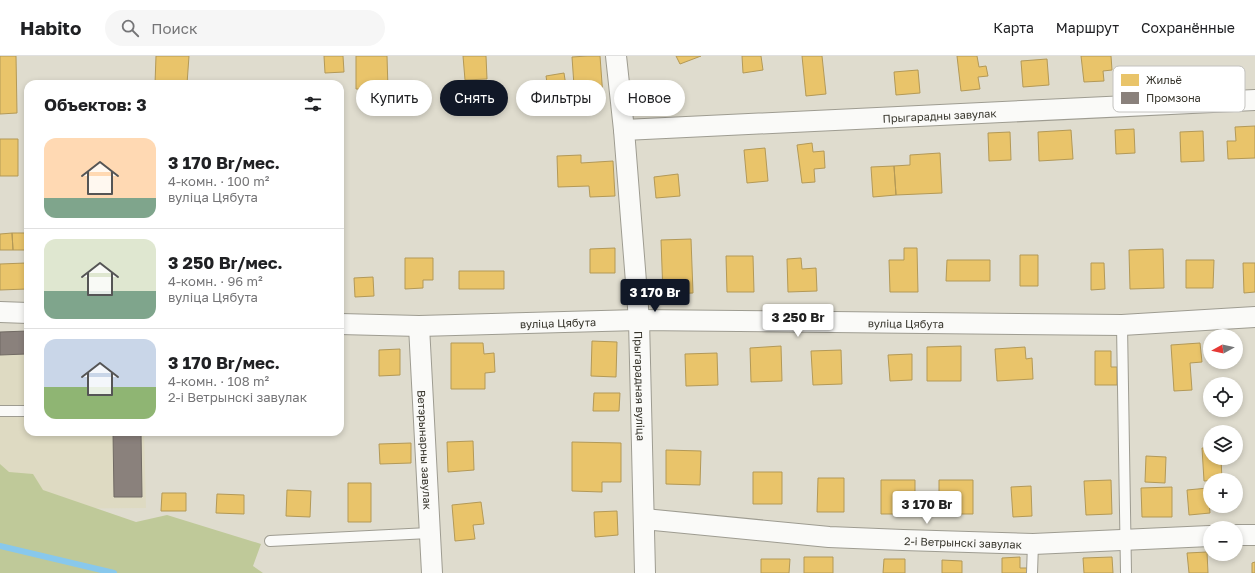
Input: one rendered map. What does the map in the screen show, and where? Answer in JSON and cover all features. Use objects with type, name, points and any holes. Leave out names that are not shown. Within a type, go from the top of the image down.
[{"type":"street","name":"Прыгарадная вуліца","points":[[616,56],[624,130],[639,320],[645,573]]},
{"type":"street","name":"Прыгарадны завулак","points":[[1245,100],[1255,100]]},
{"type":"street","name":"Прыгарадны завулак","points":[[624,130],[1113,107]]},
{"type":"street","points":[[0,312],[24,313]]},
{"type":"street","name":"вуліца Цябута","points":[[344,324],[419,326],[639,320],[1122,325],[1255,317]]},
{"type":"street","name":"Ветэрынарны завулак","points":[[419,326],[432,573]]},
{"type":"street","name":"2-і Ветрынскі завулак","points":[[644,519],[829,538],[1033,544],[1203,536]]},
{"type":"street","points":[[1243,535],[1255,535]]},
{"type":"lane","points":[[1122,325],[1126,573]]},
{"type":"lane","points":[[0,411],[24,411]]},
{"type":"lane","points":[[270,541],[429,533]]},
{"type":"lane","points":[[1032,573],[1033,544]]},
{"type":"shaded area","points":[[24,331],[24,436],[144,436],[146,508],[31,509],[0,478],[0,332]]},
{"type":"green space","points":[[0,464],[9,472],[33,474],[43,490],[136,522],[167,515],[261,544],[253,566],[263,573],[0,573]]},
{"type":"building: Жильё","points":[[0,56],[16,56],[17,113],[0,114]]},
{"type":"building: Жильё","points":[[156,56],[189,56],[187,80],[155,80]]},
{"type":"building: Жильё","points":[[324,56],[343,56],[344,72],[325,73]]},
{"type":"building: Жильё","points":[[356,56],[387,56],[388,80],[356,80]]},
{"type":"building: Жильё","points":[[463,56],[486,56],[487,79],[465,80]]},
{"type":"building: Жильё","points":[[600,56],[602,80],[574,80],[572,57]]},
{"type":"building: Жильё","points":[[676,56],[701,56],[680,64]]},
{"type":"building: Жильё","points":[[742,56],[761,56],[763,70],[743,73]]},
{"type":"building: Жильё","points":[[802,56],[822,56],[826,94],[806,96]]},
{"type":"building: Жильё","points":[[957,56],[977,56],[979,67],[986,66],[988,76],[978,77],[980,89],[961,91]]},
{"type":"building: Жильё","points":[[1081,56],[1111,56],[1112,70],[1103,71],[1104,81],[1084,82]]},
{"type":"building: Жильё","points":[[1047,59],[1049,85],[1023,87],[1021,61]]},
{"type":"building: Жильё","points":[[918,70],[920,93],[896,95],[894,72]]},
{"type":"building: Жильё","points":[[564,73],[565,80],[547,80],[546,76]]},
{"type":"building: Жильё","points":[[1255,126],[1255,158],[1228,159],[1227,141],[1236,141],[1235,127]]},
{"type":"building: Жильё","points":[[1134,129],[1135,153],[1116,154],[1115,130]]},
{"type":"building: Жильё","points":[[1071,130],[1073,159],[1039,161],[1038,132]]},
{"type":"building: Жильё","points":[[1203,131],[1204,161],[1181,162],[1180,132]]},
{"type":"building: Жильё","points":[[1010,132],[1011,160],[989,161],[988,133]]},
{"type":"building: Жильё","points":[[0,139],[18,139],[18,176],[0,176]]},
{"type":"building: Жильё","points":[[812,143],[813,152],[824,151],[825,168],[814,169],[815,182],[802,183],[797,145]]},
{"type":"building: Жильё","points":[[765,148],[768,181],[747,183],[744,150]]},
{"type":"building: Жильё","points":[[940,153],[942,193],[896,195],[894,166],[910,165],[910,155]]},
{"type":"building: Жильё","points":[[581,155],[581,163],[613,161],[615,196],[590,197],[589,186],[558,187],[557,156]]},
{"type":"building: Жильё","points":[[894,166],[896,195],[873,197],[871,167]]},
{"type":"building: Жильё","points":[[678,174],[680,196],[656,198],[654,177]]},
{"type":"building: Жильё","points":[[12,233],[13,250],[0,250],[0,234]]},
{"type":"building: Жильё","points":[[12,233],[24,233],[24,250],[13,250]]},
{"type":"building: Жильё","points":[[691,239],[693,293],[663,294],[661,240]]},
{"type":"building: Жильё","points":[[615,248],[615,273],[590,273],[590,249]]},
{"type":"building: Жильё","points":[[904,248],[917,248],[918,292],[890,292],[889,260],[904,260]]},
{"type":"building: Жильё","points":[[1163,249],[1164,288],[1130,289],[1129,250]]},
{"type":"building: Жильё","points":[[1020,255],[1038,255],[1038,286],[1020,286]]},
{"type":"building: Жильё","points":[[726,256],[753,256],[754,292],[727,292]]},
{"type":"building: Жильё","points":[[405,258],[433,258],[433,280],[423,280],[423,288],[405,289]]},
{"type":"building: Жильё","points":[[801,258],[802,269],[816,268],[817,291],[788,292],[787,259]]},
{"type":"building: Жильё","points":[[947,260],[990,260],[990,281],[946,281]]},
{"type":"building: Жильё","points":[[1186,260],[1214,260],[1213,288],[1186,288]]},
{"type":"building: Жильё","points":[[24,263],[24,289],[0,290],[0,264]]},
{"type":"building: Жильё","points":[[1091,263],[1104,263],[1105,289],[1091,290]]},
{"type":"building: Жильё","points":[[1243,263],[1255,263],[1255,292],[1244,293]]},
{"type":"building: Жильё","points":[[459,271],[504,271],[504,289],[459,289]]},
{"type":"building: Жильё","points":[[373,277],[374,296],[355,297],[354,278]]},
{"type":"building: Жильё","points":[[592,341],[617,342],[616,377],[591,376]]},
{"type":"building: Жильё","points":[[451,343],[483,343],[484,354],[494,353],[495,372],[485,373],[485,389],[451,389]]},
{"type":"building: Жильё","points":[[1200,343],[1202,362],[1190,363],[1192,390],[1174,391],[1171,345]]},
{"type":"building: Жильё","points":[[781,346],[782,381],[751,382],[750,348]]},
{"type":"building: Жильё","points":[[961,346],[961,381],[927,381],[927,347]]},
{"type":"building: Жильё","points":[[1025,347],[1026,359],[1032,358],[1033,379],[997,381],[995,349]]},
{"type":"building: Жильё","points":[[400,349],[400,375],[379,376],[379,350]]},
{"type":"building: Жильё","points":[[841,350],[842,384],[813,385],[811,351]]},
{"type":"building: Жильё","points":[[1095,351],[1111,351],[1111,367],[1117,367],[1117,385],[1095,385]]},
{"type":"building: Жильё","points":[[717,353],[718,385],[686,386],[685,354]]},
{"type":"building: Жильё","points":[[912,354],[912,380],[890,381],[888,355]]},
{"type":"building: Жильё","points":[[594,393],[620,393],[619,411],[593,411]]},
{"type":"building: Жильё","points":[[473,441],[474,470],[448,472],[447,442]]},
{"type":"building: Жильё","points":[[572,442],[621,443],[621,482],[602,482],[602,492],[572,491]]},
{"type":"building: Жильё","points":[[411,443],[411,463],[380,464],[379,444]]},
{"type":"building: Жильё","points":[[666,450],[701,451],[700,485],[666,484]]},
{"type":"building: Жильё","points":[[1146,456],[1166,457],[1165,483],[1145,482]]},
{"type":"building: Жильё","points":[[1203,465],[1221,465],[1222,473],[1204,473]]},
{"type":"building: Жильё","points":[[753,472],[782,472],[782,504],[753,504]]},
{"type":"building: Жильё","points":[[818,478],[844,478],[844,512],[817,512]]},
{"type":"building: Жильё","points":[[881,480],[915,480],[915,514],[881,514]]},
{"type":"building: Жильё","points":[[939,480],[973,480],[973,514],[939,514]]},
{"type":"building: Жильё","points":[[1111,480],[1112,514],[1086,515],[1084,481]]},
{"type":"building: Жильё","points":[[348,483],[371,483],[371,522],[348,522]]},
{"type":"building: Жильё","points":[[1031,486],[1032,516],[1013,517],[1011,487]]},
{"type":"building: Жильё","points":[[1172,487],[1172,517],[1142,517],[1141,488]]},
{"type":"building: Жильё","points":[[1203,488],[1203,513],[1210,513],[1189,515],[1187,490]]},
{"type":"building: Жильё","points":[[287,490],[311,491],[310,517],[286,516]]},
{"type":"building: Жильё","points":[[162,493],[186,493],[186,511],[161,511]]},
{"type":"building: Жильё","points":[[217,494],[244,495],[244,514],[216,513]]},
{"type":"building: Жильё","points":[[481,502],[484,524],[473,525],[475,539],[455,541],[452,505]]},
{"type":"building: Жильё","points":[[617,511],[618,535],[595,537],[594,512]]},
{"type":"building: Жильё","points":[[1203,552],[1203,561],[1207,561],[1208,573],[1189,573],[1187,553]]},
{"type":"building: Жильё","points":[[804,557],[833,557],[833,573],[804,573]]},
{"type":"building: Жильё","points":[[1020,557],[1020,568],[1027,568],[1027,573],[1002,573],[1002,558]]},
{"type":"building: Жильё","points":[[1112,557],[1113,573],[1084,573],[1083,558]]},
{"type":"building: Жильё","points":[[761,559],[790,559],[789,573],[761,573]]},
{"type":"building: Жильё","points":[[884,559],[905,559],[905,573],[883,573]]},
{"type":"building: Жильё","points":[[942,560],[962,561],[962,573],[942,573]]},
{"type":"building: Жильё","points":[[1255,562],[1255,573],[1252,573],[1252,563]]},
{"type":"building: Промзона","points":[[24,331],[24,354],[0,355],[0,332]]},
{"type":"building: Промзона","points":[[113,436],[141,436],[142,497],[114,497]]},
{"type":"waterway","points":[[0,546],[114,573]]}]
